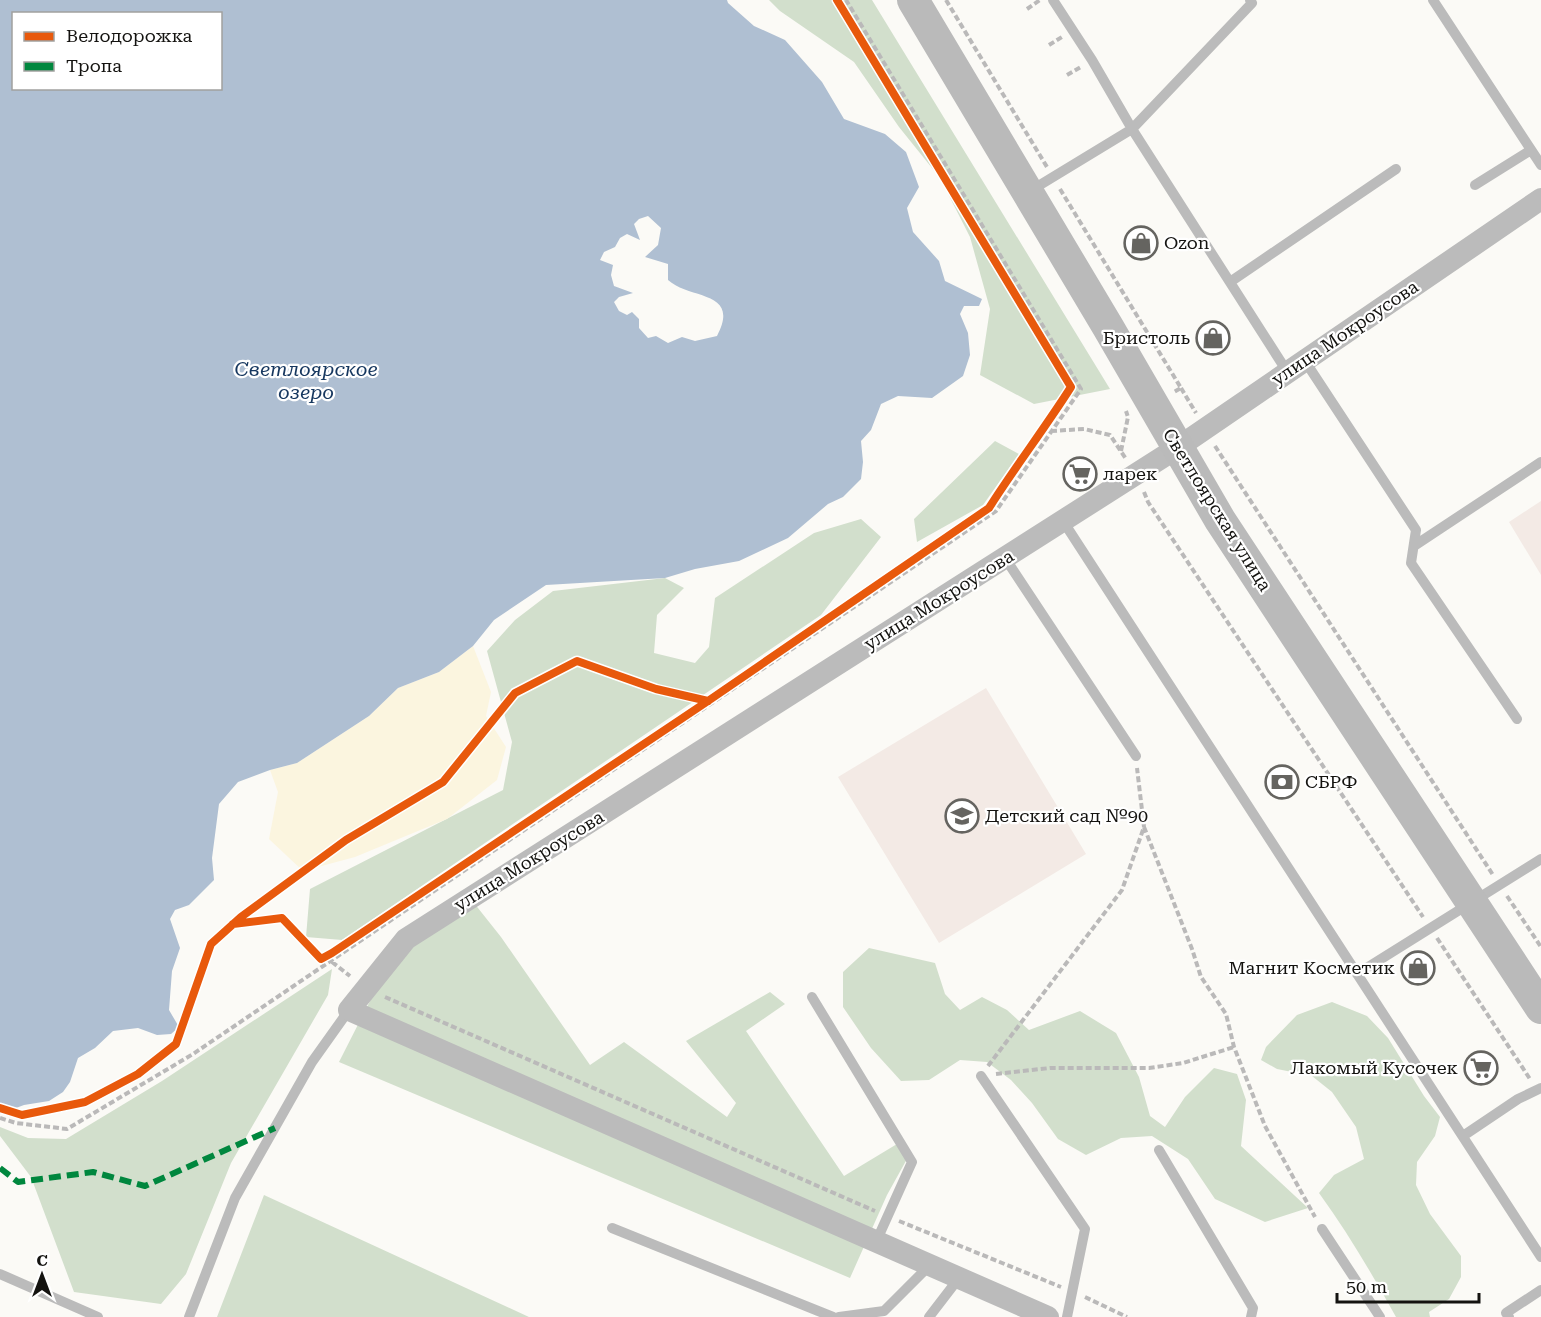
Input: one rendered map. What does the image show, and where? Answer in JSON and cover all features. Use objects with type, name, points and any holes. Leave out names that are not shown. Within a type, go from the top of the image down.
[{"type":"main road","name":"Светлоярская улица","points":[[913,0],[1220,520],[1541,1008]]},
{"type":"street","name":"улица Мокроусова","points":[[349,1010],[406,939],[1178,448],[1540,203]]},
{"type":"street","points":[[349,1010],[1048,1317]]},
{"type":"lane","points":[[1053,0],[1230,282],[1296,367],[1416,530],[1411,563],[1517,718]]},
{"type":"lane","points":[[1027,192],[1132,129],[1252,3],[1250,0]]},
{"type":"lane","points":[[1433,0],[1541,165]]},
{"type":"lane","points":[[1475,185],[1531,150]]},
{"type":"lane","points":[[1230,282],[1396,169]]},
{"type":"lane","points":[[1414,546],[1541,462]]},
{"type":"lane","points":[[1063,522],[1541,1257]]},
{"type":"lane","points":[[1005,558],[1136,756]]},
{"type":"lane","points":[[1357,974],[1541,859]]},
{"type":"lane","points":[[812,997],[912,1162],[876,1242]]},
{"type":"lane","points":[[189,1317],[235,1198],[312,1062],[349,1010]]},
{"type":"lane","points":[[981,1076],[1085,1229],[1068,1317]]},
{"type":"lane","points":[[1463,1137],[1518,1099],[1539,1089]]},
{"type":"lane","points":[[1159,1150],[1252,1308],[1251,1317]]},
{"type":"lane","points":[[612,1228],[833,1317]]},
{"type":"lane","points":[[1322,1229],[1380,1317]]},
{"type":"lane","points":[[839,1317],[884,1311],[930,1265]]},
{"type":"lane","points":[[0,1274],[98,1317]]},
{"type":"lane","points":[[929,1317],[959,1278]]},
{"type":"lane","points":[[1509,1317],[1506,1314],[1541,1290]]},
{"type":"path","points":[[837,0],[1071,387]]},
{"type":"path","points":[[0,1118],[16,1123],[67,1129],[193,1054],[996,511],[1050,431],[1082,389],[846,0]]},
{"type":"path","points":[[1027,9],[1041,0]]},
{"type":"path","points":[[1181,388],[1205,430],[1541,947]]},
{"type":"path","points":[[321,959],[708,701],[988,508],[1046,428],[1066,395]]},
{"type":"path","points":[[1050,431],[1084,429],[1110,435],[1136,475],[1148,502],[1539,1089]]},
{"type":"path","points":[[697,699],[708,701]]},
{"type":"path","points":[[1136,756],[1144,827],[1201,977],[1226,1014],[1234,1047],[1265,1126],[1322,1229]]},
{"type":"path","points":[[981,1076],[1122,890],[1144,827]]},
{"type":"path","points":[[332,962],[366,989],[887,1217],[1072,1292],[1126,1317]]},
{"type":"path","points":[[981,1076],[1050,1068],[1149,1068],[1183,1063],[1234,1047]]},
{"type":"shaded area","points":[[1541,501],[1541,575],[1509,522]]},
{"type":"shaded area","name":"Детский сад №90","points":[[986,688],[1086,854],[939,943],[838,777]]},
{"type":"green space","points":[[769,0],[872,0],[1110,389],[1034,404],[980,375],[990,309],[970,237],[940,178],[899,127],[854,62],[780,11]]},
{"type":"green space","points":[[995,441],[1019,454],[983,505],[917,542],[914,519]]},
{"type":"green space","points":[[861,519],[881,537],[821,615],[342,940],[306,937],[310,889],[503,790],[512,742],[487,651],[515,620],[553,591],[665,578],[684,588],[657,615],[654,653],[695,663],[709,647],[715,598],[814,533]]},
{"type":"green space","points":[[474,903],[501,937],[590,1065],[624,1042],[727,1117],[736,1103],[686,1041],[770,992],[785,1004],[746,1031],[844,1176],[897,1144],[907,1159],[887,1195],[850,1278],[339,1062],[372,997],[410,944]]},
{"type":"green space","points":[[869,948],[935,963],[945,994],[960,1010],[982,997],[1007,1010],[1029,1030],[1080,1011],[1116,1033],[1139,1077],[1150,1116],[1165,1127],[1185,1097],[1214,1068],[1237,1074],[1246,1100],[1241,1146],[1308,1208],[1265,1222],[1215,1199],[1188,1159],[1152,1136],[1121,1138],[1086,1155],[1058,1139],[1032,1103],[1011,1080],[987,1062],[960,1060],[929,1080],[901,1081],[871,1048],[843,1007],[843,972]]},
{"type":"green space","points":[[332,969],[328,995],[231,1163],[186,1274],[161,1304],[74,1292],[31,1177],[0,1136],[0,1127],[28,1138],[66,1139],[162,1081]]},
{"type":"green space","points":[[1332,1002],[1367,1016],[1388,1038],[1424,1096],[1440,1117],[1435,1136],[1417,1162],[1416,1185],[1430,1214],[1461,1256],[1461,1277],[1449,1299],[1429,1312],[1430,1317],[1396,1317],[1340,1223],[1319,1193],[1334,1175],[1364,1159],[1356,1127],[1332,1092],[1312,1076],[1277,1069],[1261,1060],[1266,1047],[1297,1015]]},
{"type":"green space","points":[[264,1195],[529,1317],[217,1317]]},
{"type":"sand","points":[[473,646],[491,692],[486,716],[506,747],[497,780],[447,819],[355,857],[303,871],[269,839],[278,792],[270,770],[297,763],[369,716],[398,688],[439,672]]},
{"type":"water","name":"Светлоярское озеро","points":[[0,0],[727,0],[754,26],[785,40],[822,82],[844,119],[885,134],[906,152],[919,187],[907,208],[913,232],[939,261],[945,281],[982,299],[979,306],[964,306],[960,314],[968,333],[970,355],[963,376],[932,398],[898,396],[881,404],[871,430],[861,441],[863,462],[861,479],[843,497],[828,504],[788,538],[739,561],[695,569],[665,578],[546,585],[494,620],[473,646],[439,672],[398,688],[369,716],[297,763],[238,782],[219,804],[212,858],[214,880],[189,905],[175,910],[170,919],[180,948],[172,971],[169,1010],[179,1027],[171,1034],[157,1035],[138,1028],[113,1031],[95,1048],[78,1058],[70,1082],[63,1092],[49,1101],[24,1105],[0,1114]],"holes":[[[648,216],[661,228],[658,245],[645,257],[668,264],[668,280],[677,286],[718,303],[723,311],[723,321],[717,336],[695,341],[682,337],[668,343],[656,336],[648,338],[639,328],[639,319],[632,312],[627,315],[619,311],[614,302],[619,297],[633,293],[614,286],[611,275],[613,265],[600,260],[604,252],[615,247],[620,238],[627,234],[640,240],[634,224],[639,219]]]},
{"type":"marked path","points":[[0,1168],[18,1182],[93,1172],[145,1186],[275,1128]]},
{"type":"cycle path","points":[[233,924],[282,918],[321,959],[332,953],[708,701],[989,508],[1071,387],[837,0]]},
{"type":"cycle path","points":[[0,1108],[22,1115],[85,1102],[138,1074],[176,1044],[211,944],[241,917],[346,840],[443,782],[515,693],[577,661],[656,689],[708,701]]},
{"type":"place","name":"Ozon","points":[[1141,243]]},
{"type":"place","name":"Бристоль","points":[[1213,338]]},
{"type":"place","name":"ларек","points":[[1080,474]]},
{"type":"place","name":"СБРФ","points":[[1282,782]]},
{"type":"place","name":"Детский сад №90","points":[[962,816]]},
{"type":"place","name":"Магнит Косметик","points":[[1418,968]]},
{"type":"place","name":"Лакомый Кусочек","points":[[1481,1068]]}]
